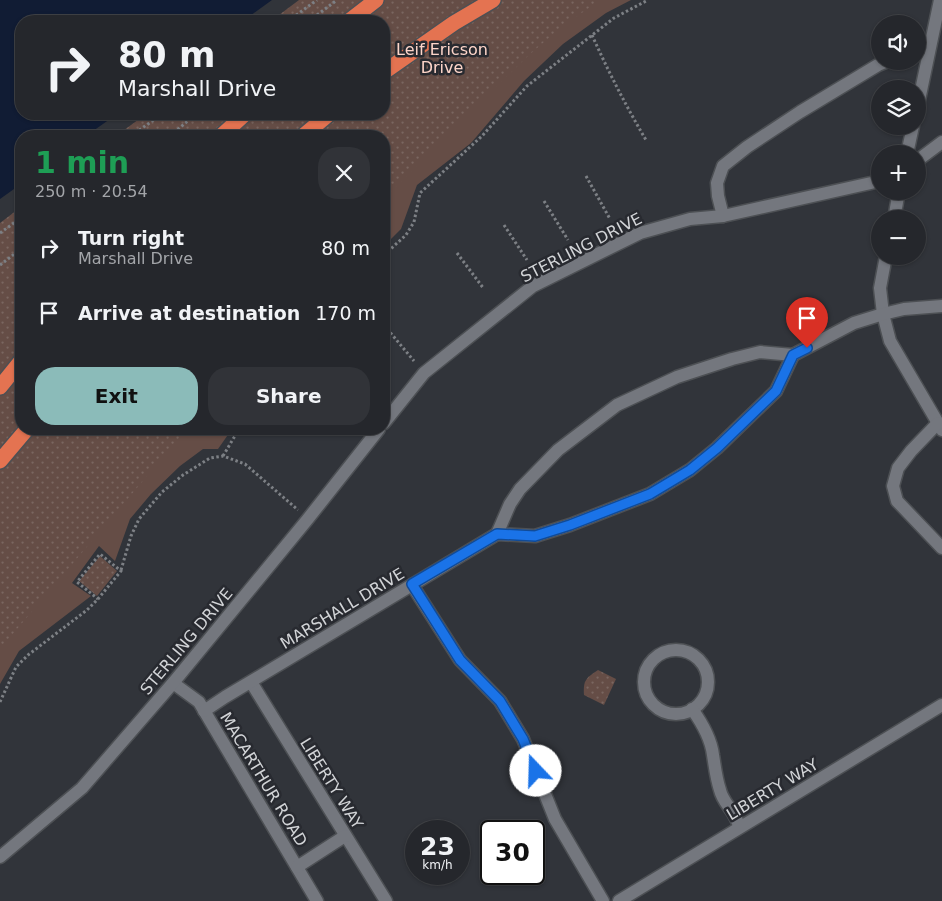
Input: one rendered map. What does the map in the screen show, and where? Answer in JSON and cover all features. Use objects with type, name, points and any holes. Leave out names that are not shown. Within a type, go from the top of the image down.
[{"type":"highway","points":[[357,15],[376,0]]},
{"type":"highway","points":[[390,68],[454,23],[493,0]]},
{"type":"highway","points":[[228,130],[238,120]]},
{"type":"highway","points":[[310,130],[322,120]]},
{"type":"highway","points":[[0,386],[15,368]]},
{"type":"highway","points":[[0,461],[22,435]]},
{"type":"street","points":[[926,46],[940,0]]},
{"type":"street","points":[[723,216],[717,183],[723,166],[747,147],[800,112],[871,69]]},
{"type":"street","points":[[926,154],[942,142]]},
{"type":"street","name":"STERLING DRIVE","points":[[390,416],[424,373],[533,286],[640,233],[690,219],[723,216],[871,183]]},
{"type":"street","points":[[884,265],[880,288],[883,314],[890,341],[940,427],[910,451],[898,468],[893,486],[896,501],[942,548]]},
{"type":"street","points":[[793,355],[776,391],[717,448],[682,475],[650,494],[570,525],[535,536],[497,534],[510,504],[520,490],[558,450],[617,405],[677,378],[732,359],[760,352],[793,355],[854,323],[904,309],[942,306]]},
{"type":"street","name":"STERLING DRIVE","points":[[0,857],[82,788],[173,683],[374,435]]},
{"type":"street","name":"MARSHALL DRIVE","points":[[204,711],[497,534]]},
{"type":"street","points":[[412,584],[460,660],[500,701],[523,739],[555,819],[603,901]]},
{"type":"street","points":[[673,650],[684,651],[694,655],[702,662],[708,682],[706,693],[692,709],[683,713],[672,714],[662,711],[648,697],[644,687],[644,676],[654,658],[673,650]]},
{"type":"street","name":"LIBERTY WAY","points":[[251,682],[386,901]]},
{"type":"street","name":"MACARTHUR ROAD","points":[[173,683],[199,702],[317,901]]},
{"type":"street","name":"LIBERTY WAY","points":[[619,901],[942,705]]},
{"type":"street","points":[[692,709],[701,721],[709,740],[720,792],[740,827]]},
{"type":"street","points":[[297,867],[345,836]]},
{"type":"path","points":[[296,15],[317,0]]},
{"type":"path","points":[[317,15],[337,0]]},
{"type":"path","points":[[390,250],[406,235],[414,222],[420,193],[482,136],[527,86],[614,18],[648,0]]},
{"type":"path","points":[[592,34],[607,68],[646,140]]},
{"type":"path","points":[[140,130],[154,120]]},
{"type":"path","points":[[177,130],[189,120]]},
{"type":"path","points":[[586,176],[610,219]]},
{"type":"path","points":[[544,201],[568,240]]},
{"type":"path","points":[[0,233],[15,222]]},
{"type":"path","points":[[504,225],[527,260]]},
{"type":"path","points":[[457,253],[484,289]]},
{"type":"path","points":[[0,265],[15,254]]},
{"type":"path","points":[[390,332],[414,361]]},
{"type":"path","points":[[223,456],[235,435]]},
{"type":"path","points":[[0,702],[16,667],[28,655],[87,610],[121,571],[131,536],[140,520],[162,492],[183,475],[210,458],[223,456],[246,464],[294,508],[301,512]]},
{"type":"path","points":[[98,599],[77,582],[94,561],[100,554],[121,571]]},
{"type":"green space","name":"Leif Ericson Drive","points":[[299,0],[600,0],[559,29],[529,55],[390,193],[390,130],[124,130],[138,120],[390,120],[390,15],[279,15]]},
{"type":"green space","points":[[522,0],[631,0],[606,13],[563,44],[524,81],[471,143],[417,185],[401,229],[390,240],[390,130],[344,130],[369,120],[390,120],[390,109]]},
{"type":"green space","points":[[15,212],[15,435],[182,435],[0,649],[0,223]]},
{"type":"green space","points":[[38,435],[228,435],[218,449],[203,449],[180,466],[151,494],[130,519],[115,561],[99,546],[72,583],[91,596],[19,651],[0,684],[0,485]]},
{"type":"green space","points":[[100,556],[117,571],[97,596],[79,581]]},
{"type":"green space","points":[[598,670],[616,679],[604,705],[584,695],[586,680]]},
{"type":"water","points":[[0,0],[272,0],[251,15],[15,15],[15,120],[109,120],[94,130],[15,130],[15,188],[0,199]]},
{"type":"route","points":[[536,771],[523,739],[500,701],[460,660],[412,584],[497,534],[535,536],[570,525],[650,494],[690,470],[717,448],[776,391],[793,355],[807,348]]}]
